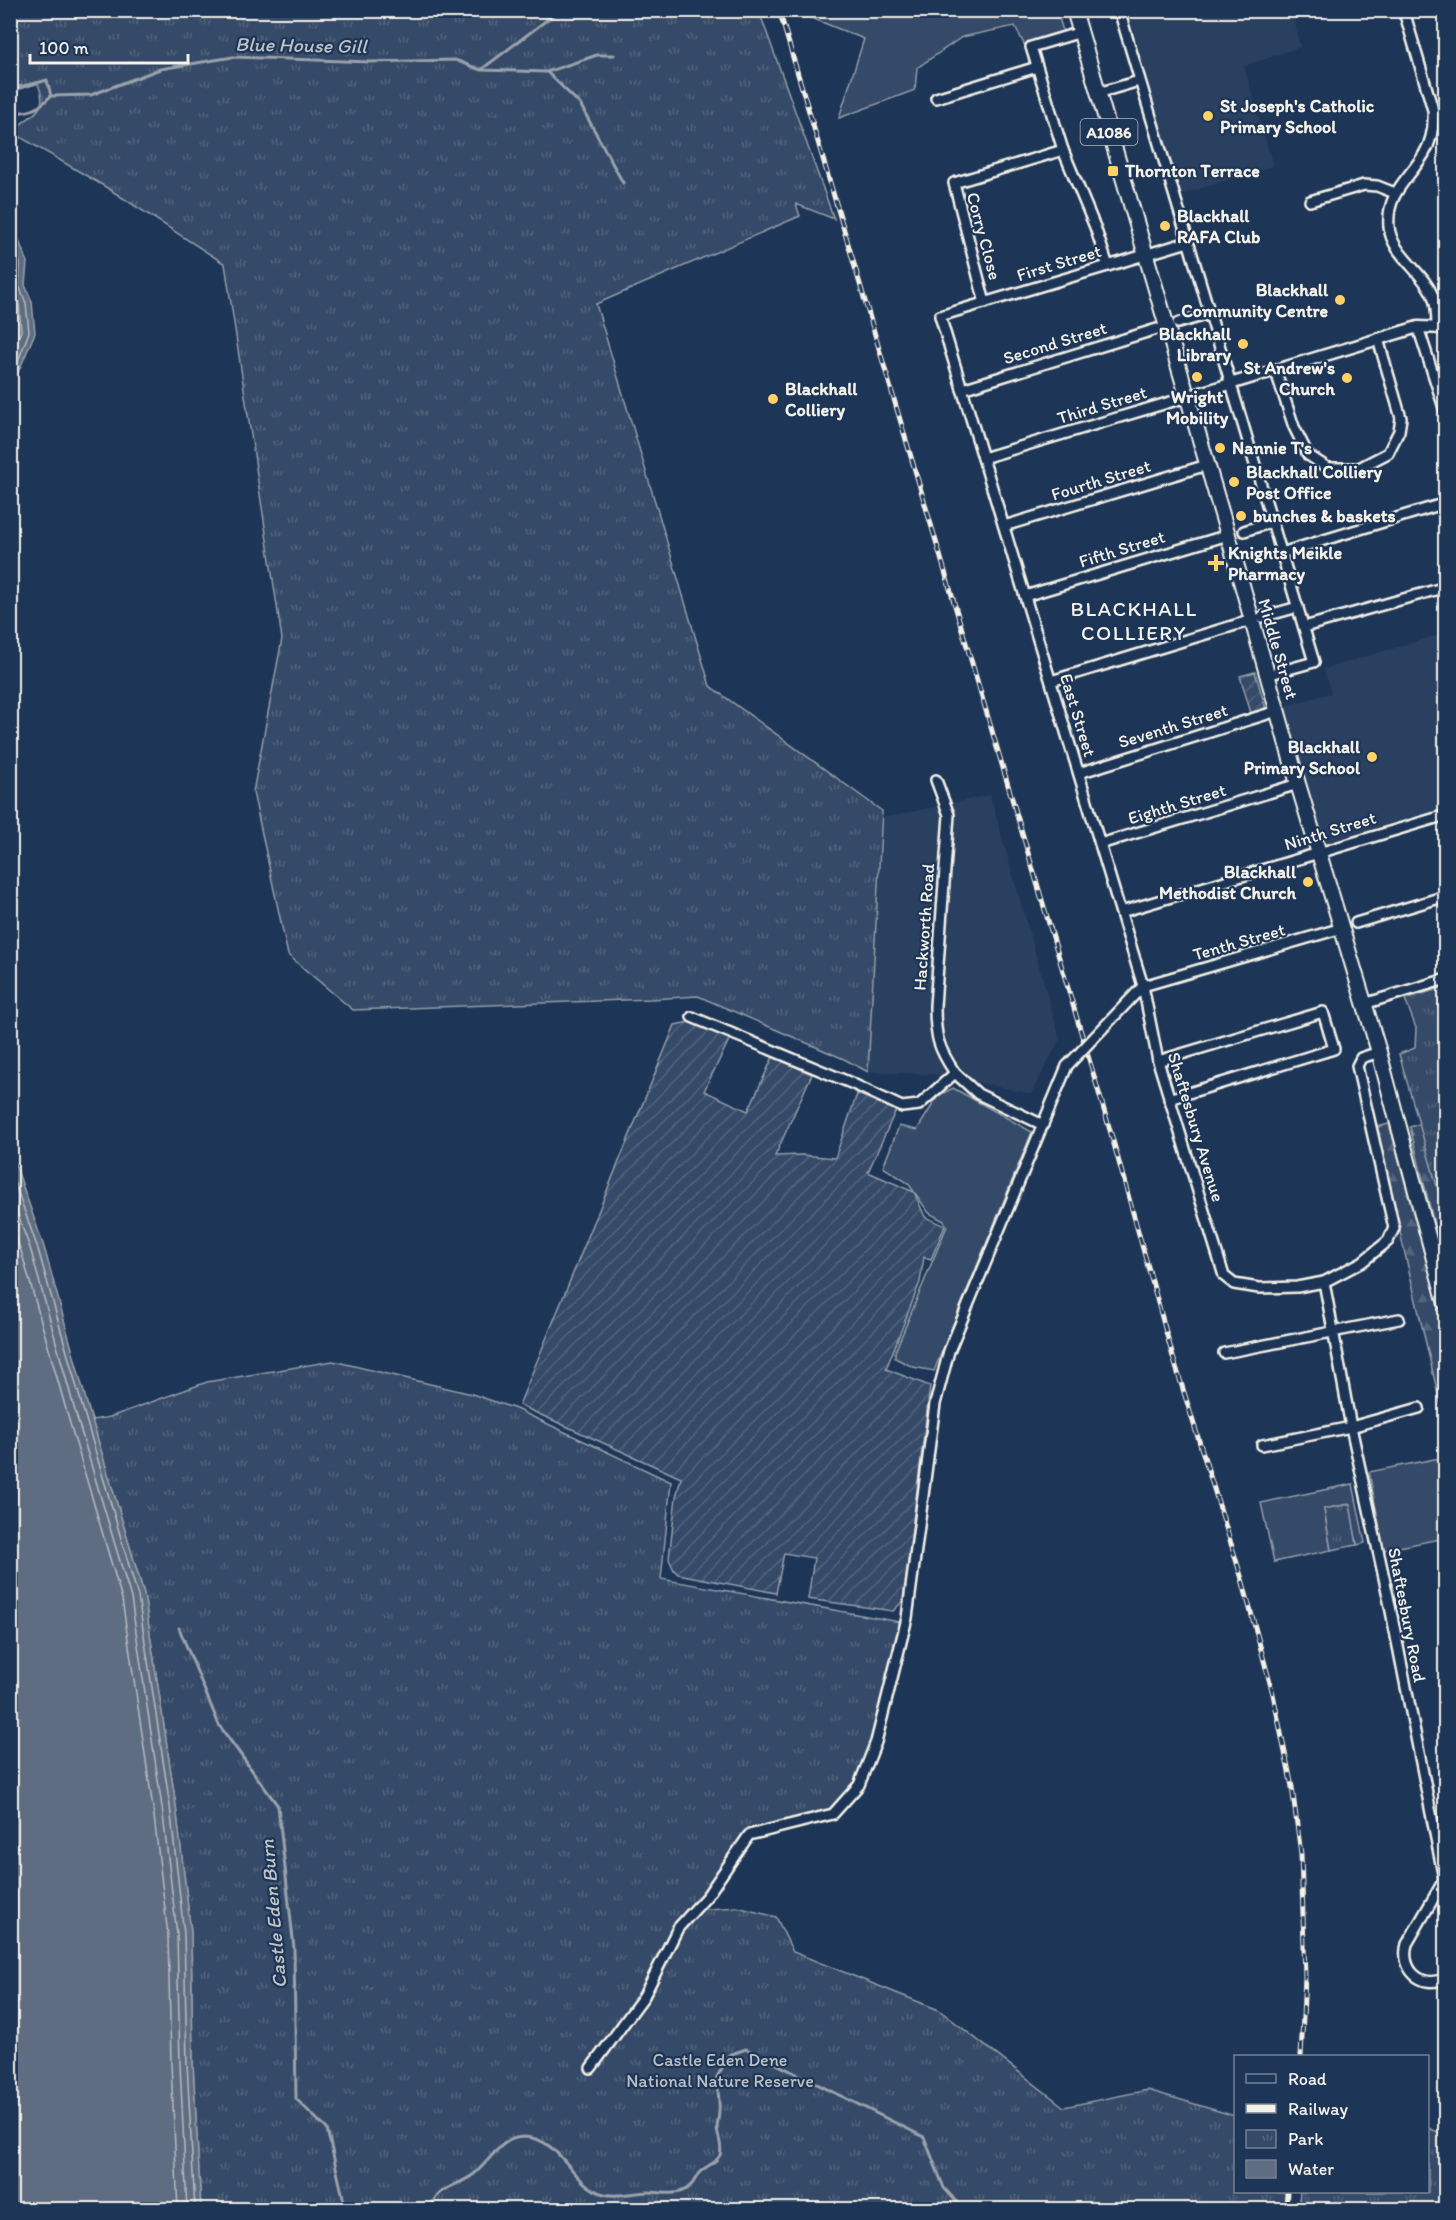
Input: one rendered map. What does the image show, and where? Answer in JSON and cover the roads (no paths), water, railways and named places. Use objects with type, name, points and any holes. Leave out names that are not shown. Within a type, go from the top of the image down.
[{"type":"main road","name":"A1086","points":[[1074,10],[1145,254]]},
{"type":"main road","name":"Middle Street","points":[[1145,254],[1228,535],[1257,619],[1267,675],[1298,784],[1319,852],[1349,925],[1364,1004],[1379,1052]]},
{"type":"main road","name":"A1086","points":[[1379,1052],[1446,1304]]},
{"type":"street","points":[[1119,10],[1314,662],[1267,675]]},
{"type":"street","points":[[1378,339],[1401,418],[1399,431],[1388,453],[1359,468],[1328,468],[1308,455],[1294,427],[1275,369],[1418,327],[1441,328],[1433,296],[1397,248],[1389,229],[1390,207],[1395,193],[1423,155],[1429,143],[1434,121],[1433,110],[1403,14]]},
{"type":"street","points":[[1081,32],[1031,47],[1063,150],[1095,227],[1108,266]]},
{"type":"street","points":[[936,98],[1037,67]]},
{"type":"street","points":[[1098,93],[1139,81]]},
{"type":"street","name":"Corry Close","points":[[985,303],[954,183],[1063,150]]},
{"type":"street","points":[[1310,201],[1364,185],[1377,186],[1395,193]]},
{"type":"street","name":"First Street","points":[[940,316],[1188,242]]},
{"type":"street","points":[[1178,323],[1209,314]]},
{"type":"street","name":"East Street","points":[[940,316],[1143,986]]},
{"type":"street","points":[[1418,327],[1446,414]]},
{"type":"street","name":"Second Street","points":[[962,389],[1157,329]]},
{"type":"street","name":"Third Street","points":[[983,458],[1275,369]]},
{"type":"street","name":"Fourth Street","points":[[1004,526],[1207,465]]},
{"type":"street","points":[[1281,552],[1446,503]]},
{"type":"street","points":[[1244,531],[1272,522]]},
{"type":"street","name":"Fifth Street","points":[[1025,596],[1228,535]]},
{"type":"street","points":[[1304,627],[1446,587]]},
{"type":"street","points":[[1051,681],[1298,607]]},
{"type":"street","name":"Seventh Street","points":[[1079,773],[1277,711]]},
{"type":"street","name":"Hackworth Road","points":[[936,780],[949,816],[935,1032],[943,1055],[955,1073],[978,1094],[1042,1125]]},
{"type":"street","name":"Eighth Street","points":[[1100,844],[1298,784]]},
{"type":"street","name":"Ninth Street","points":[[1121,912],[1446,815]]},
{"type":"street","name":"Tenth Street","points":[[1143,986],[1446,896]]},
{"type":"street","points":[[1364,1004],[1446,979]]},
{"type":"street","points":[[591,2068],[644,1996],[678,1928],[707,1896],[749,1835],[833,1814],[859,1785],[876,1743],[907,1618],[935,1404],[949,1352],[1067,1066],[1143,986]]},
{"type":"street","name":"Shaftesbury Avenue","points":[[1143,986],[1158,1061],[1224,1276],[1233,1284],[1259,1288],[1297,1287],[1324,1282]]},
{"type":"street","points":[[1158,1061],[1323,1012],[1334,1049],[1169,1099]]},
{"type":"street","points":[[692,1017],[903,1107],[919,1105],[955,1073]]},
{"type":"street","points":[[1324,1282],[1362,1262],[1388,1241],[1394,1228],[1357,1065],[1361,1058],[1379,1052]]},
{"type":"street","name":"Shaftesbury Road","points":[[1324,1282],[1351,1427],[1388,1596],[1445,1884],[1407,1944],[1406,1963],[1417,1977],[1431,1981],[1446,1978]]},
{"type":"street","points":[[1224,1353],[1399,1319]]},
{"type":"street","points":[[1262,1444],[1351,1427],[1419,1408]]},
{"type":"water","points":[[10,184],[15,194],[11,219],[27,262],[25,285],[32,302],[35,333],[17,375],[10,372]]},
{"type":"water","points":[[11,1152],[44,1247],[88,1407],[144,1594],[176,1806],[191,1933],[193,2064],[201,2209],[11,2209]]},
{"type":"waterway","name":"Blue House Gill","points":[[482,69],[560,10]]},
{"type":"waterway","name":"Blue House Gill","points":[[547,72],[597,55],[614,55]]},
{"type":"waterway","name":"Blue House Gill","points":[[10,114],[32,110],[51,96],[91,95],[160,69],[233,57],[370,62],[455,60],[481,70],[547,72],[580,104],[623,183]]},
{"type":"waterway","name":"Blue House Gill","points":[[10,91],[47,80],[51,96]]},
{"type":"waterway","name":"Castle Eden Burn","points":[[179,1628],[219,1725],[278,1806],[294,1948],[296,2099],[327,2129],[346,2210]]},
{"type":"waterway","name":"Castle Eden Burn","points":[[430,2210],[442,2191],[474,2174],[508,2141],[524,2137],[537,2139],[548,2145],[583,2181],[604,2194],[677,2193],[682,2191],[720,2155],[716,2079],[729,2055],[746,2049],[924,2137],[944,2188],[964,2210]]},
{"type":"railway","points":[[779,10],[1112,1137],[1173,1357],[1242,1579],[1273,1694],[1292,1787],[1301,1854],[1305,1977],[1301,2055]]},
{"type":"railway","points":[[1286,2210],[1287,2193]]},
{"type":"place","name":"St Joseph's Catholic Primary School","points":[[1208,116]]},
{"type":"place","name":"Thornton Terrace","points":[[1113,171]]},
{"type":"place","name":"Blackhall RAFA Club","points":[[1165,226]]},
{"type":"place","name":"Blackhall Community Centre","points":[[1340,300]]},
{"type":"place","name":"Blackhall Library","points":[[1243,344]]},
{"type":"place","name":"Wright Mobility","points":[[1197,377]]},
{"type":"place","name":"St Andrew's Church","points":[[1347,378]]},
{"type":"place","name":"Blackhall Colliery","points":[[773,399]]},
{"type":"place","name":"Nannie T's","points":[[1220,448]]},
{"type":"place","name":"Blackhall Colliery Post Office","points":[[1234,482]]},
{"type":"place","name":"bunches & baskets","points":[[1241,516]]},
{"type":"place","name":"Knights Meikle Pharmacy","points":[[1216,563]]},
{"type":"place","name":"Blackhall Primary School","points":[[1372,757]]},
{"type":"place","name":"Blackhall Methodist Church","points":[[1308,882]]},
{"type":"district","name":"BLACKHALL COLLIERY","points":[[1134,621]]},
{"type":"park label","name":"Castle Eden Dene National Nature Reserve","points":[[720,2070]]}]
